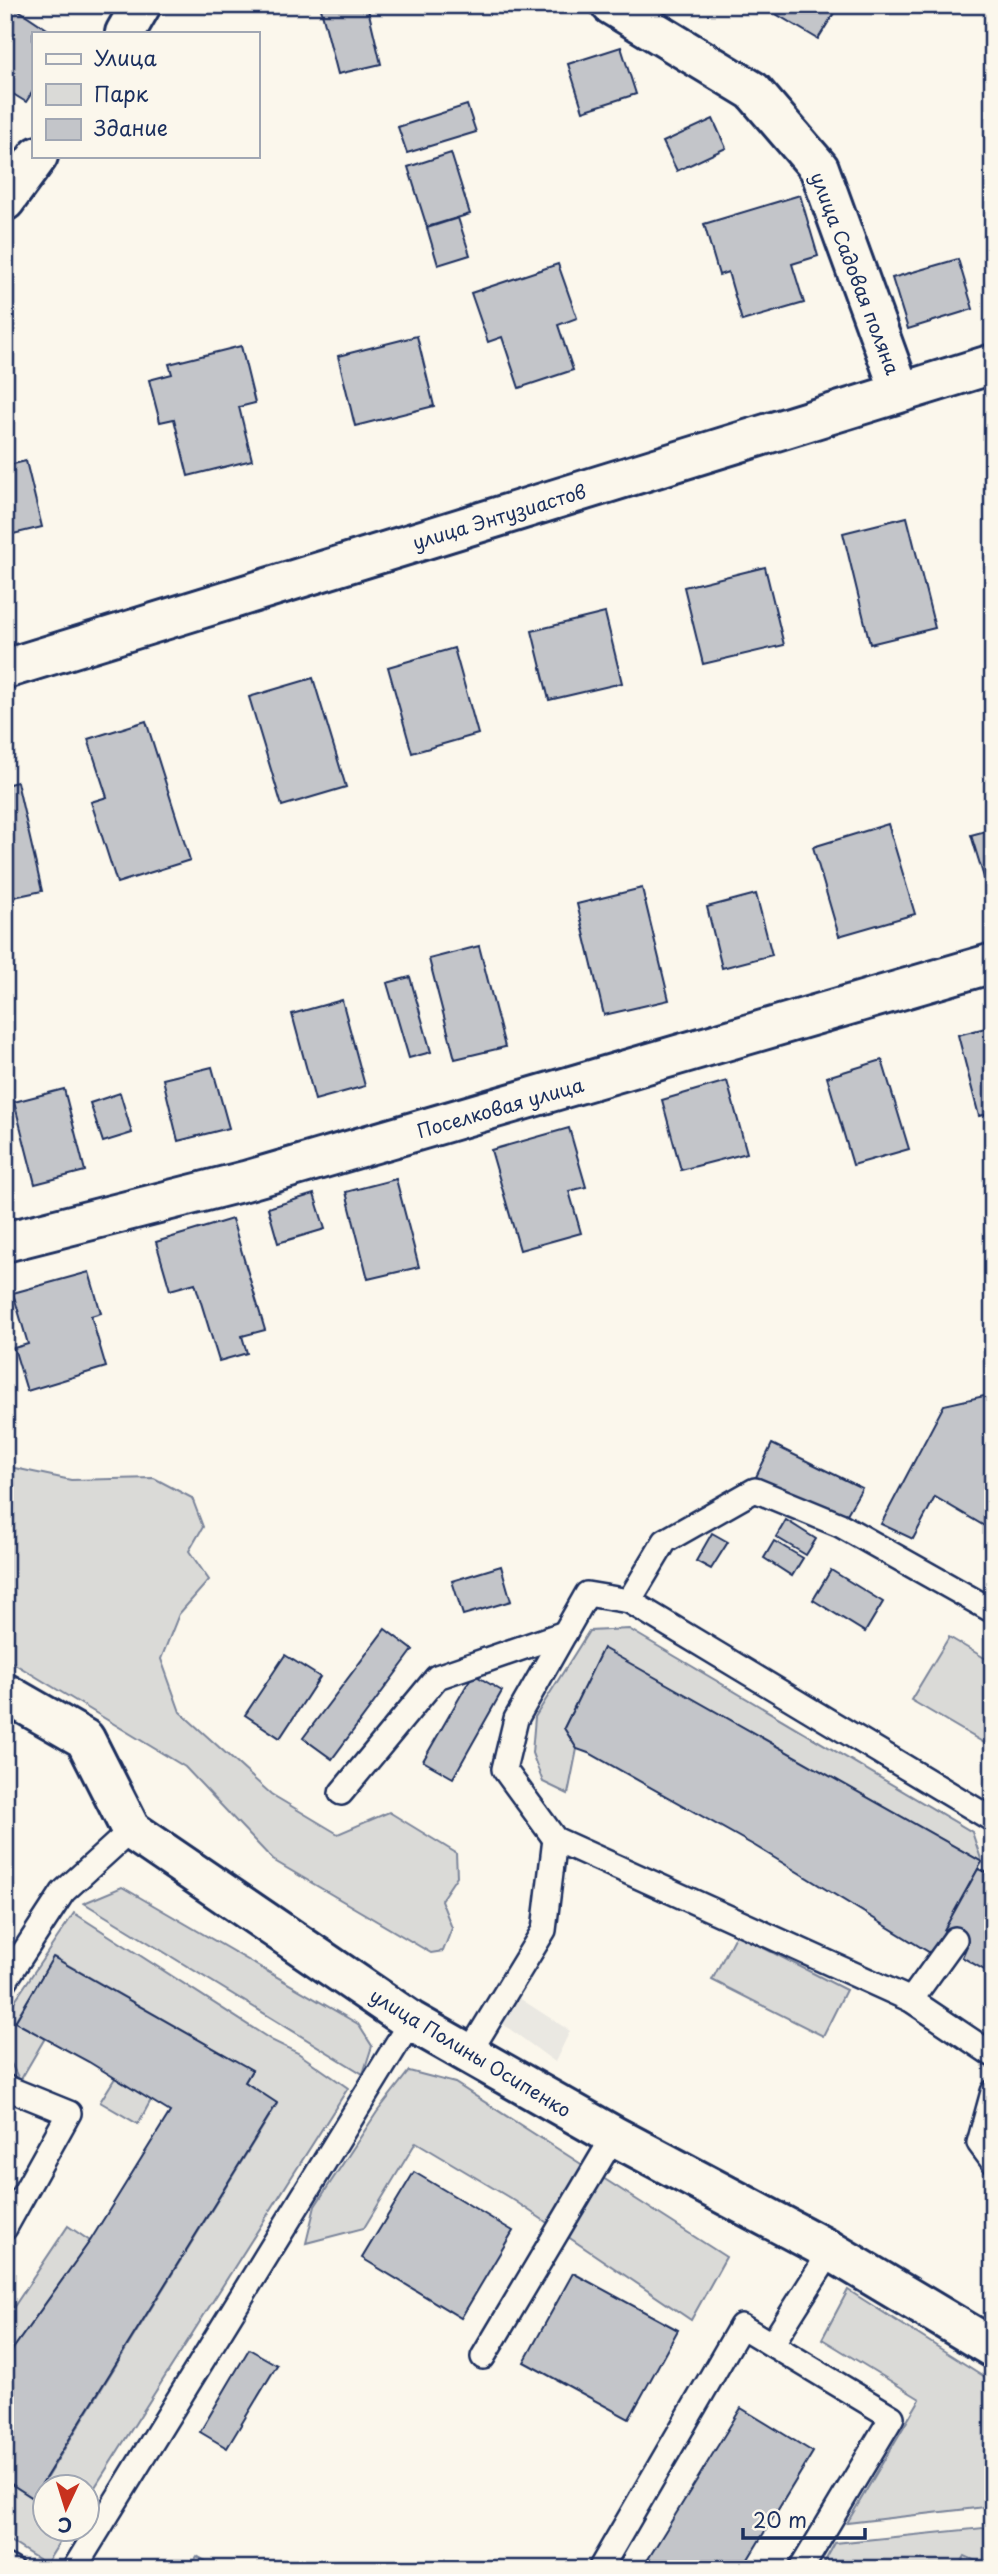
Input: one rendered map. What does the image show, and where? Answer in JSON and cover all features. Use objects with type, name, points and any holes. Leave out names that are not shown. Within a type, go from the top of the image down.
[{"type":"street","points":[[126,32],[141,5]]},
{"type":"street","name":"улица Садовая поляна","points":[[611,5],[753,91],[819,168],[900,391]]},
{"type":"street","points":[[5,201],[37,158]]},
{"type":"street","name":"улица Энтузиастов","points":[[5,669],[993,364]]},
{"type":"street","name":"Поселковая улица","points":[[5,1242],[245,1181],[993,963]]},
{"type":"street","name":"улица Полины Осипенко","points":[[5,1693],[85,1739],[131,1830],[411,2021],[614,2136],[831,2251],[993,2348]]},
{"type":"lane","points":[[629,1601],[666,1541],[755,1490],[840,1525],[993,1611]]},
{"type":"lane","points":[[993,1820],[629,1601],[587,1594],[516,1719],[504,1769],[555,1839],[911,2000],[993,2055]]},
{"type":"lane","points":[[341,1793],[438,1677],[565,1633]]},
{"type":"lane","points":[[5,1981],[63,1892],[131,1830]]},
{"type":"lane","points":[[469,2053],[544,1930],[555,1839]]},
{"type":"lane","points":[[911,2000],[955,1939]]},
{"type":"lane","points":[[74,2569],[411,2021]]},
{"type":"lane","points":[[5,2087],[69,2113],[5,2228]]},
{"type":"lane","points":[[993,2092],[979,2143],[993,2162]]},
{"type":"lane","points":[[483,2357],[614,2136]]},
{"type":"lane","points":[[772,2344],[831,2251]]},
{"type":"lane","points":[[600,2569],[741,2326],[892,2417],[801,2569]]},
{"type":"lane","points":[[5,2566],[11,2569]]},
{"type":"shaded area","points":[[510,1992],[570,2031],[555,2062],[496,2019]]},
{"type":"green space","points":[[5,1466],[71,1480],[154,1478],[192,1498],[203,1527],[189,1551],[209,1580],[179,1614],[161,1659],[180,1712],[271,1794],[338,1834],[389,1812],[456,1853],[457,1876],[441,1900],[452,1928],[443,1951],[431,1953],[273,1860],[185,1767],[5,1658]]},
{"type":"green space","points":[[629,1629],[972,1832],[982,1862],[603,1649],[564,1728],[577,1749],[568,1794],[543,1782],[532,1753],[535,1717],[589,1631]]},
{"type":"green space","points":[[949,1637],[993,1663],[993,1748],[911,1700]]},
{"type":"green space","points":[[122,1887],[358,2024],[372,2046],[363,2074],[84,1903]]},
{"type":"green space","points":[[74,1913],[273,2041],[298,2053],[348,2088],[102,2476],[102,2472],[50,2472],[277,2104],[245,2082],[252,2070],[54,1957],[15,2021],[45,2038],[20,2081],[5,2052],[5,2015]]},
{"type":"green space","points":[[736,1934],[846,1990],[823,2036],[712,1980]]},
{"type":"green space","points":[[409,2071],[455,2083],[726,2257],[691,2320],[515,2201],[416,2142],[364,2228],[306,2243],[315,2206],[377,2112]]},
{"type":"green space","points":[[115,2078],[151,2100],[138,2124],[100,2102]]},
{"type":"green space","points":[[68,2226],[90,2241],[13,2349],[5,2345],[5,2320]]},
{"type":"green space","points":[[848,2290],[993,2382],[993,2506],[847,2523],[920,2399],[822,2339]]},
{"type":"green space","points":[[5,2480],[32,2497],[32,2542],[60,2542],[46,2564],[5,2538]]},
{"type":"green space","points":[[993,2527],[993,2550],[984,2565],[965,2556],[957,2569],[834,2569],[824,2563],[835,2543]]},
{"type":"green space","points":[[197,2556],[219,2569],[189,2569]]},
{"type":"building","points":[[5,5],[11,5],[52,32],[32,32],[32,93],[26,102],[5,89]]},
{"type":"building","points":[[320,5],[367,5],[381,64],[338,74]]},
{"type":"building","points":[[774,5],[839,5],[818,39],[771,11]]},
{"type":"building","points":[[621,47],[636,94],[583,111],[568,64]]},
{"type":"building","points":[[467,105],[476,132],[407,153],[398,127]]},
{"type":"building","points":[[713,119],[726,148],[677,171],[663,142]]},
{"type":"building","points":[[451,153],[470,214],[427,227],[408,167]]},
{"type":"building","points":[[800,195],[818,256],[792,264],[804,303],[742,321],[728,272],[719,275],[704,224]]},
{"type":"building","points":[[458,218],[470,255],[438,265],[427,228]]},
{"type":"building","points":[[958,259],[973,309],[908,329],[892,278]]},
{"type":"building","points":[[558,264],[577,318],[558,325],[573,370],[519,388],[502,337],[488,342],[471,293]]},
{"type":"building","points":[[417,336],[434,406],[355,426],[338,356]]},
{"type":"building","points":[[241,346],[255,403],[239,407],[252,460],[188,476],[174,419],[160,422],[149,380],[172,374],[169,364]]},
{"type":"building","points":[[26,461],[42,527],[5,536],[5,466]]},
{"type":"building","points":[[907,517],[935,628],[870,644],[843,533]]},
{"type":"building","points":[[765,567],[784,645],[703,664],[684,587]]},
{"type":"building","points":[[605,613],[622,683],[549,700],[532,631]]},
{"type":"building","points":[[454,648],[478,734],[412,753],[388,667]]},
{"type":"building","points":[[313,678],[346,787],[282,806],[249,697]]},
{"type":"building","points":[[146,721],[190,860],[117,883],[91,802],[107,797],[88,739]]},
{"type":"building","points":[[17,782],[42,891],[5,899],[5,785]]},
{"type":"building","points":[[888,824],[915,914],[839,936],[813,847]]},
{"type":"building","points":[[993,829],[993,907],[971,835]]},
{"type":"building","points":[[642,888],[669,1000],[604,1015],[577,904]]},
{"type":"building","points":[[756,894],[772,955],[722,968],[707,907]]},
{"type":"building","points":[[479,946],[505,1047],[455,1059],[429,959]]},
{"type":"building","points":[[410,977],[431,1052],[409,1058],[387,983]]},
{"type":"building","points":[[342,1000],[365,1086],[315,1100],[292,1014]]},
{"type":"building","points":[[993,1026],[993,1113],[979,1116],[958,1035]]},
{"type":"building","points":[[882,1060],[909,1149],[853,1165],[827,1077]]},
{"type":"building","points":[[212,1067],[229,1128],[178,1141],[163,1079]]},
{"type":"building","points":[[727,1081],[747,1153],[681,1170],[662,1100]]},
{"type":"building","points":[[64,1089],[85,1171],[35,1184],[14,1102]]},
{"type":"building","points":[[120,1093],[132,1133],[103,1142],[90,1103]]},
{"type":"building","points":[[569,1128],[586,1187],[569,1191],[581,1233],[520,1250],[491,1150]]},
{"type":"building","points":[[396,1179],[419,1267],[368,1279],[346,1192]]},
{"type":"building","points":[[314,1194],[325,1229],[278,1243],[268,1208]]},
{"type":"building","points":[[232,1219],[265,1330],[242,1336],[247,1353],[219,1361],[195,1283],[170,1290],[156,1242]]},
{"type":"building","points":[[89,1272],[101,1313],[91,1316],[106,1367],[27,1391],[14,1348],[28,1344],[13,1293]]},
{"type":"building","points":[[993,1394],[993,1531],[935,1497],[913,1539],[881,1524],[944,1405]]},
{"type":"building","points":[[772,1444],[862,1488],[843,1521],[755,1479]]},
{"type":"building","points":[[786,1520],[816,1539],[806,1555],[776,1537]]},
{"type":"building","points":[[712,1533],[728,1542],[711,1569],[696,1561]]},
{"type":"building","points":[[774,1541],[803,1558],[792,1576],[764,1558]]},
{"type":"building","points":[[501,1566],[511,1601],[463,1615],[452,1581]]},
{"type":"building","points":[[831,1570],[883,1602],[865,1632],[813,1600]]},
{"type":"building","points":[[385,1629],[413,1650],[332,1759],[303,1738]]},
{"type":"building","points":[[603,1648],[982,1862],[932,1954],[755,1846],[591,1754],[577,1749],[564,1728]]},
{"type":"building","points":[[285,1655],[320,1677],[280,1738],[245,1715]]},
{"type":"building","points":[[473,1674],[502,1691],[453,1778],[423,1761]]},
{"type":"building","points":[[978,1869],[993,1875],[993,1989],[986,1971],[962,1957],[967,1946],[944,1930]]},
{"type":"building","points":[[53,1957],[252,2070],[245,2082],[277,2103],[49,2472],[32,2472],[32,2497],[5,2480],[5,2365],[13,2349],[90,2241],[170,2112],[89,2062],[15,2022]]},
{"type":"building","points":[[414,2172],[513,2231],[461,2318],[362,2258]]},
{"type":"building","points":[[573,2273],[678,2330],[629,2419],[524,2362]]},
{"type":"building","points":[[249,2349],[277,2365],[227,2448],[200,2432]]},
{"type":"building","points":[[741,2408],[813,2452],[742,2569],[642,2569]]}]
